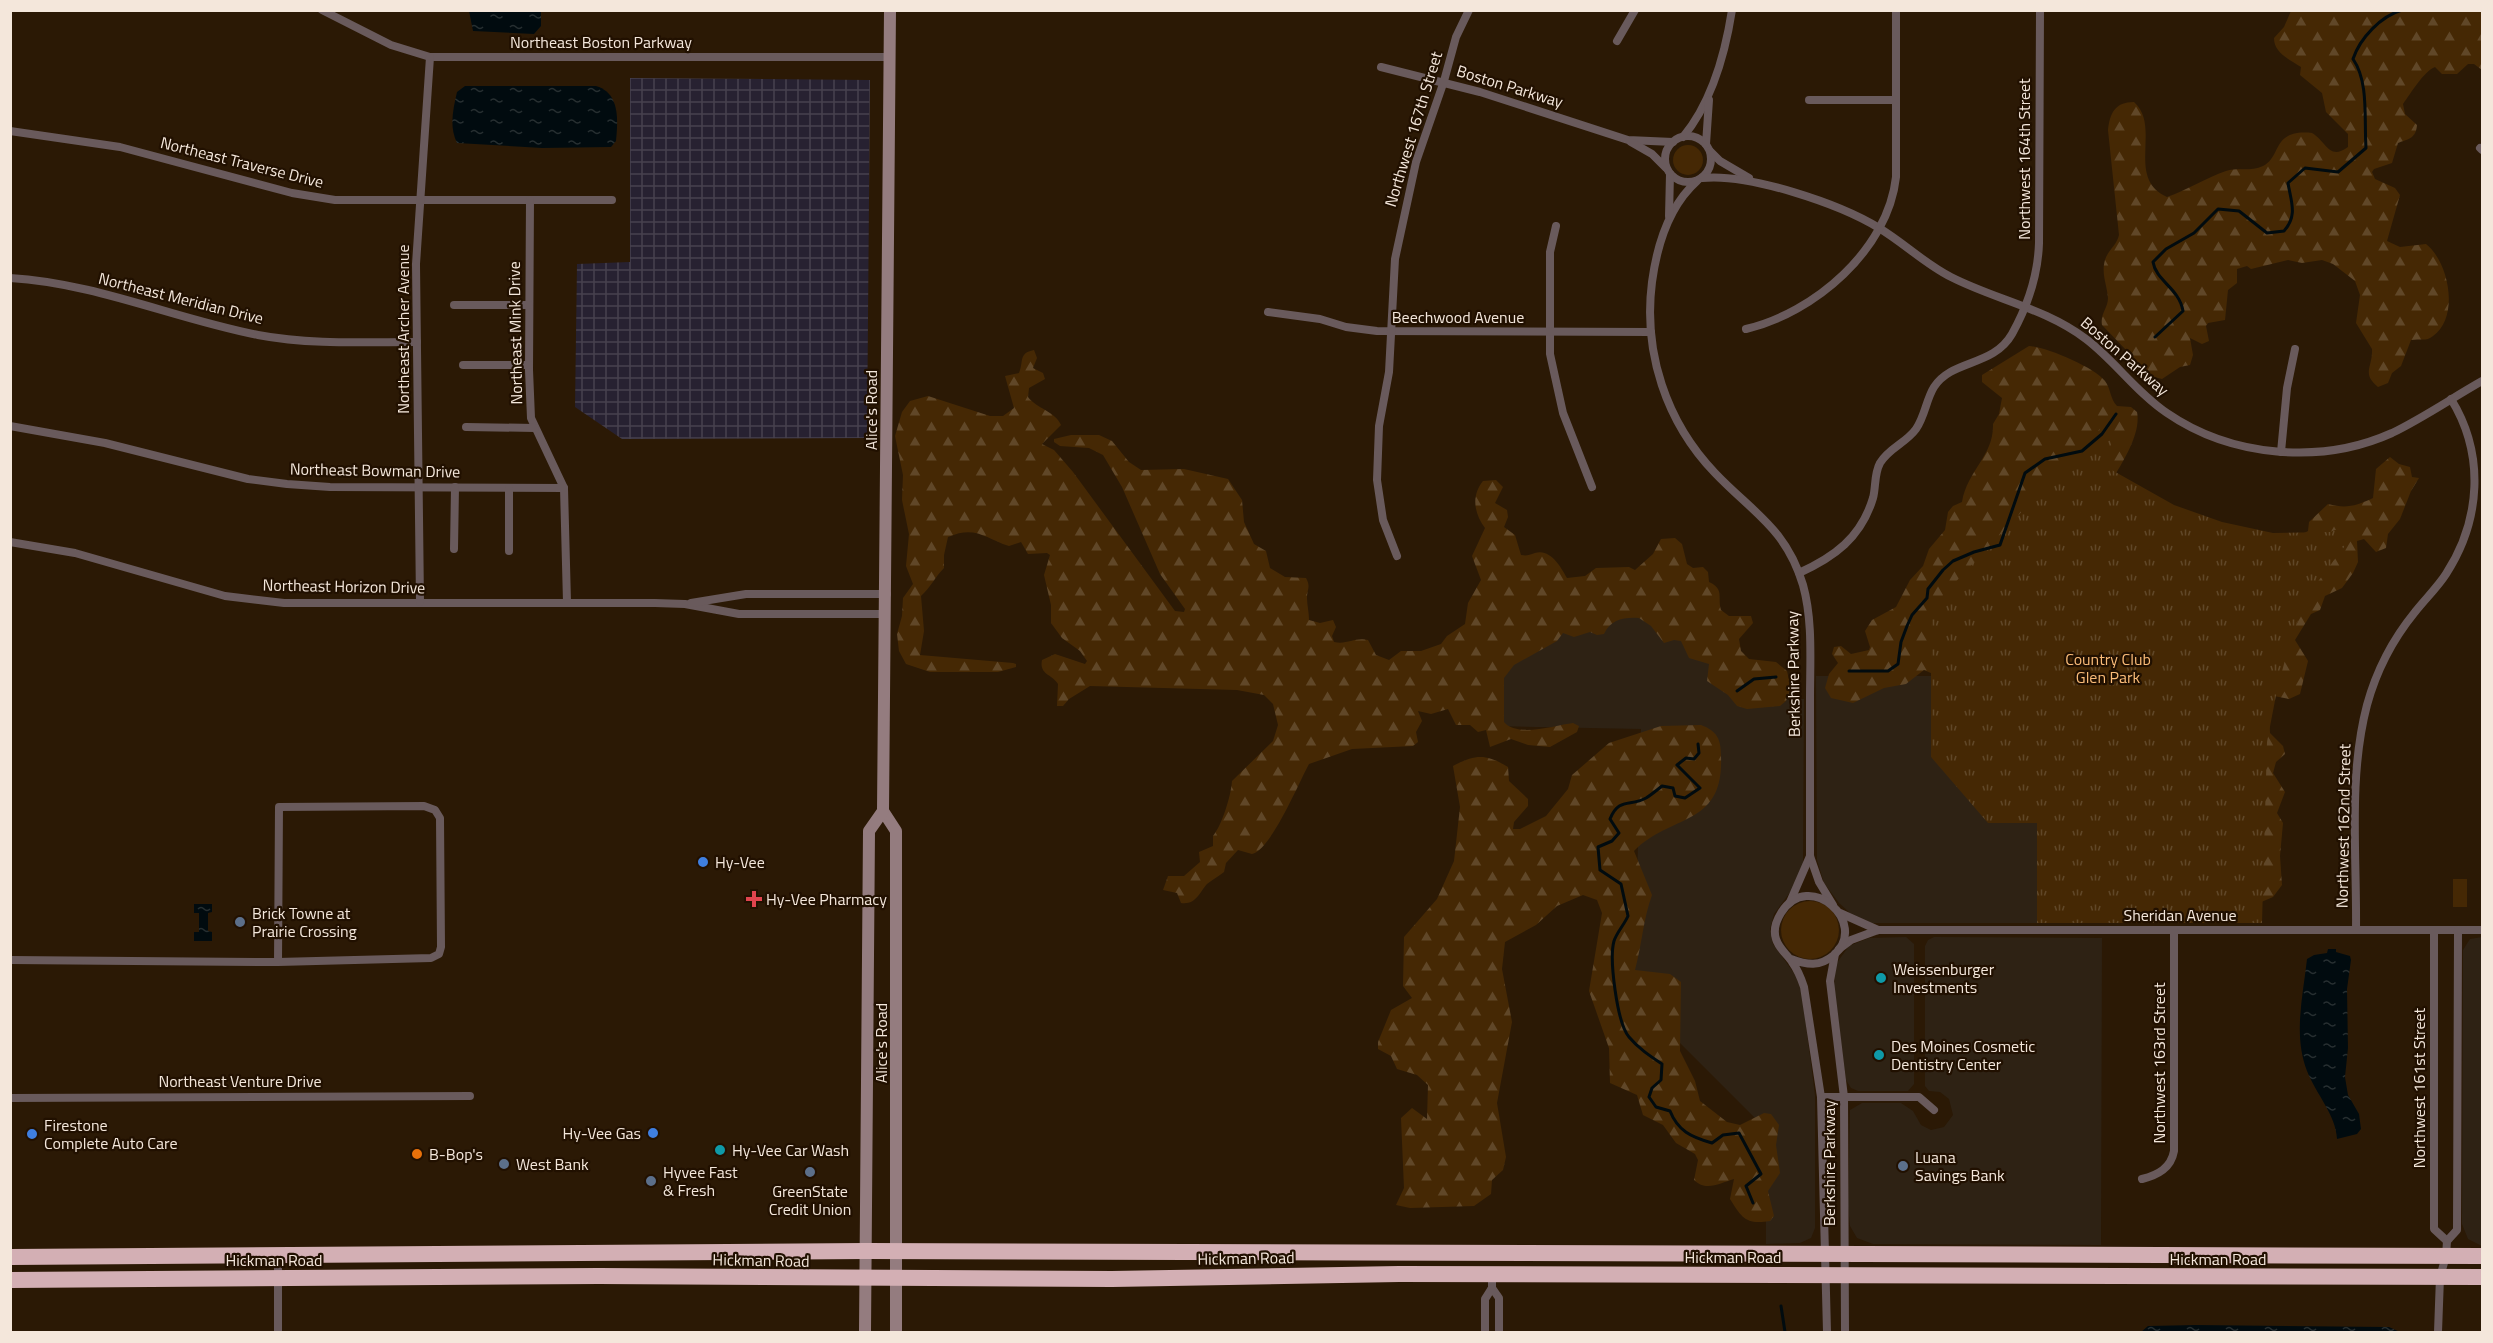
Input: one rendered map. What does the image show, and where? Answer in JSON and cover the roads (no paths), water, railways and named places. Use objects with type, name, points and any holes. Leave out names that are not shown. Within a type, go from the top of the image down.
[{"type":"highway","name":"Hickman Road","points":[[10,1280],[599,1276],[896,1279],[1340,1274],[1492,1281],[1826,1275],[1846,1265],[2447,1248],[2482,1256]]},
{"type":"highway","name":"Hickman Road","points":[[10,1257],[866,1251],[1825,1254],[1846,1265],[2482,1277]]},
{"type":"highway","points":[[1340,1274],[1345,1268],[1358,1264],[1475,1262],[1495,1258],[1497,1253]]},
{"type":"highway","points":[[1492,1281],[1495,1267],[1509,1261],[1639,1261],[1662,1259],[1665,1254]]},
{"type":"main road","name":"Alice's Road","points":[[890,10],[887,594],[883,811],[896,831],[898,930],[896,1332]]},
{"type":"main road","name":"Alice's Road","points":[[865,1332],[869,831],[883,811]]},
{"type":"street","name":"Northeast Boston Parkway","points":[[322,10],[391,45],[430,57],[890,57]]},
{"type":"street","name":"Northwest 167th Street","points":[[1397,556],[1383,520],[1377,480],[1377,446],[1389,372],[1392,282],[1400,228],[1416,162],[1444,81],[1456,37],[1469,10]]},
{"type":"street","points":[[1617,41],[1635,10]]},
{"type":"street","points":[[1683,137],[1709,95],[1726,42],[1732,10]]},
{"type":"street","points":[[1746,329],[1779,319],[1814,300],[1845,274],[1878,227],[1894,192],[1896,10]]},
{"type":"street","name":"Northwest 164th Street","points":[[1799,573],[1832,556],[1853,537],[1868,514],[1881,461],[1917,428],[1934,387],[1944,376],[1992,355],[2002,347],[2011,335],[2025,305],[2037,267],[2039,243],[2040,10]]},
{"type":"street","name":"Northeast Archer Avenue","points":[[420,602],[416,264],[430,57]]},
{"type":"street","name":"Boston Parkway","points":[[1381,67],[1444,81],[1628,140],[1652,154],[1669,172]]},
{"type":"street","points":[[1708,147],[1695,137],[1683,137],[1672,142],[1666,152],[1669,172],[1680,181],[1700,179],[1711,162],[1708,147],[1709,95]]},
{"type":"street","points":[[1809,100],[1896,100]]},
{"type":"street","name":"Northeast Traverse Drive","points":[[10,131],[120,147],[335,200],[612,200]]},
{"type":"street","name":"Boston Parkway","points":[[1628,140],[1672,142]]},
{"type":"street","name":"Boston Parkway","points":[[1708,147],[1720,161],[1755,181],[1839,209],[1878,227],[1950,277],[2054,318],[2087,340],[2150,399],[2191,427],[2235,444],[2281,452],[2313,452],[2366,443],[2407,425],[2482,381]]},
{"type":"street","name":"Berkshire Parkway","points":[[1669,172],[1668,220],[1653,273],[1651,332],[1663,388],[1679,425],[1715,473],[1770,525],[1799,573],[1810,625],[1810,856],[1819,882],[1833,904]]},
{"type":"street","name":"Boston Parkway","points":[[1700,179],[1723,177],[1755,181]]},
{"type":"street","name":"Berkshire Parkway","points":[[1668,220],[1684,194],[1700,179]]},
{"type":"street","name":"Northeast Mink Drive","points":[[530,200],[531,418],[564,488],[567,602]]},
{"type":"street","points":[[1556,226],[1550,244],[1549,332],[1557,393],[1592,487]]},
{"type":"street","name":"Northeast Meridian Drive","points":[[10,278],[60,283],[260,335],[351,342],[417,342]]},
{"type":"street","points":[[454,305],[529,305]]},
{"type":"street","name":"Beechwood Avenue","points":[[1268,312],[1320,319],[1358,329],[1390,332],[1651,332]]},
{"type":"street","points":[[2281,452],[2287,388],[2295,349]]},
{"type":"street","points":[[463,365],[529,365]]},
{"type":"street","name":"Northwest 162nd Street","points":[[2356,930],[2356,780],[2360,737],[2368,702],[2401,630],[2455,560],[2464,542],[2475,501],[2475,467],[2471,445],[2467,429],[2451,399]]},
{"type":"street","name":"Northeast Bowman Drive","points":[[10,426],[105,443],[248,479],[330,487],[564,488]]},
{"type":"street","points":[[466,427],[535,428]]},
{"type":"street","points":[[454,549],[455,487]]},
{"type":"street","points":[[509,488],[509,551]]},
{"type":"street","name":"Northeast Horizon Drive","points":[[10,542],[75,553],[225,596],[284,603],[685,604],[739,614],[886,614]]},
{"type":"street","name":"Northeast Horizon Drive","points":[[685,604],[746,594],[887,594]]},
{"type":"street","points":[[10,960],[278,962],[431,958],[439,954],[441,947],[440,818],[435,810],[424,806],[279,807],[278,962]]},
{"type":"street","name":"Berkshire Parkway","points":[[1789,903],[1810,856]]},
{"type":"street","points":[[1813,896],[1833,904],[1840,913],[1844,933],[1837,952],[1818,964],[1806,965],[1784,954],[1775,932],[1777,920],[1789,903],[1799,897],[1813,896]]},
{"type":"street","name":"Sheridan Avenue","points":[[1840,913],[1878,930]]},
{"type":"street","name":"Sheridan Avenue","points":[[1837,952],[1851,940],[1878,930],[2482,930]]},
{"type":"street","name":"Northwest 163rd Street","points":[[2142,1179],[2156,1176],[2168,1165],[2174,1151],[2174,930]]},
{"type":"street","name":"Northwest 161st Street","points":[[2434,930],[2434,1229],[2447,1248]]},
{"type":"street","points":[[2438,1332],[2440,1277],[2447,1248],[2457,1230],[2458,930]]},
{"type":"street","name":"Berkshire Parkway","points":[[1837,952],[1830,981],[1844,1097],[1845,1332]]},
{"type":"street","name":"Berkshire Parkway","points":[[1791,959],[1804,987],[1821,1097],[1827,1332]]},
{"type":"street","name":"Northeast Venture Drive","points":[[10,1098],[470,1096]]},
{"type":"street","points":[[1821,1097],[1919,1097],[1934,1110]]},
{"type":"street","points":[[278,1256],[278,1332]]},
{"type":"street","points":[[1485,1332],[1485,1299],[1492,1281]]},
{"type":"street","points":[[1492,1281],[1499,1298],[1499,1332]]},
{"type":"water","points":[[469,11],[541,11],[541,26],[534,34],[473,31]]},
{"type":"water","points":[[465,86],[596,86],[610,95],[616,108],[616,141],[611,147],[542,148],[457,143],[452,124],[453,111],[457,92]]},
{"type":"water","points":[[194,904],[212,904],[212,912],[208,913],[208,931],[212,932],[212,941],[194,941],[194,932],[199,932],[199,913],[194,913]]},
{"type":"water","points":[[2328,949],[2336,949],[2336,952],[2350,956],[2351,960],[2347,989],[2348,1048],[2345,1077],[2348,1095],[2359,1114],[2361,1129],[2357,1134],[2337,1139],[2333,1121],[2307,1071],[2300,1029],[2307,959],[2314,955],[2327,953]]},
{"type":"water","points":[[2148,1326],[2389,1327],[2400,1332],[2141,1332]]},
{"type":"waterway","points":[[2155,337],[2183,311],[2177,296],[2158,274],[2153,262],[2166,249],[2194,233],[2218,209],[2239,211],[2267,233],[2284,231],[2292,214],[2288,183],[2305,168],[2338,172],[2366,148],[2364,90],[2353,59],[2361,43],[2372,29],[2386,17],[2402,10]]},
{"type":"waterway","points":[[1849,671],[1888,671],[1898,664],[1901,642],[1912,615],[1927,598],[1928,589],[1943,570],[1953,561],[2000,545],[2025,473],[2045,459],[2082,451],[2102,434],[2116,414]]},
{"type":"waterway","points":[[1737,691],[1754,679],[1776,677]]},
{"type":"waterway","points":[[1698,744],[1699,753],[1694,759],[1686,758],[1677,765],[1700,788],[1685,798],[1675,796],[1673,788],[1662,786],[1640,801],[1617,808],[1610,819],[1619,833],[1612,841],[1598,847],[1600,870],[1621,884],[1628,916],[1615,938],[1613,950],[1615,990],[1621,1019],[1629,1037],[1644,1052],[1662,1064],[1661,1080],[1652,1088],[1649,1097],[1656,1107],[1670,1111],[1681,1128],[1698,1138],[1712,1143],[1723,1135],[1739,1133],[1761,1174],[1746,1186],[1753,1203]]},
{"type":"waterway","points":[[1781,1306],[1785,1332]]},
{"type":"place","name":"Hy-Vee","points":[[703,862]]},
{"type":"place","name":"Hy-Vee Pharmacy","points":[[754,899]]},
{"type":"place","name":"Brick Towne at Prairie Crossing","points":[[240,922]]},
{"type":"place","name":"Weissenburger Investments","points":[[1881,978]]},
{"type":"place","name":"Des Moines Cosmetic Dentistry Center","points":[[1879,1055]]},
{"type":"place","name":"Hy-Vee Gas","points":[[653,1133]]},
{"type":"place","name":"Firestone Complete Auto Care","points":[[32,1134]]},
{"type":"place","name":"Hy-Vee Car Wash","points":[[720,1150]]},
{"type":"place","name":"B-Bop's","points":[[417,1154]]},
{"type":"place","name":"West Bank","points":[[504,1164]]},
{"type":"place","name":"Luana Savings Bank","points":[[1903,1166]]},
{"type":"place","name":"GreenState Credit Union","points":[[810,1172]]},
{"type":"place","name":"Hyvee Fast & Fresh","points":[[651,1181]]},
{"type":"park label","name":"Country Club Glen Park","points":[[2108,668]]}]
